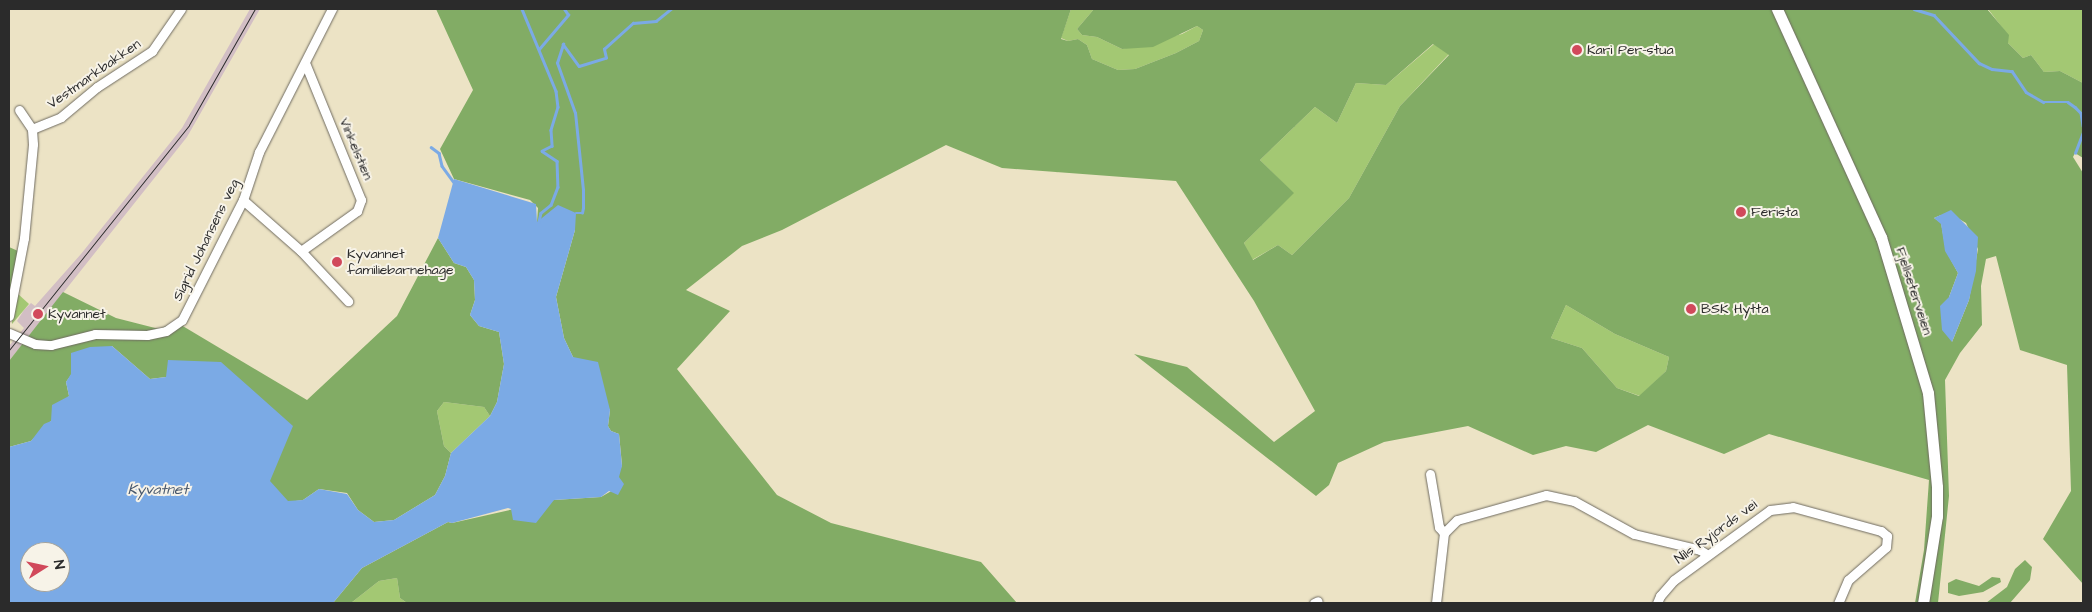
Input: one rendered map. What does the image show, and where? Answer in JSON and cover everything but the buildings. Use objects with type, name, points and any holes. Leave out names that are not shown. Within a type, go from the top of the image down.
[{"type":"street","name":"Vestmarkbakken","points":[[32,129],[61,117],[97,87],[152,51],[181,9]]},
{"type":"street","name":"Sigrid Johansens veg","points":[[9,333],[44,345],[95,334],[147,336],[166,332],[182,320],[243,200],[259,152],[332,9]]},
{"type":"street","name":"Fjellseterveien","points":[[1777,9],[1881,237],[1928,393],[1938,487],[1937,516],[1923,603]]},
{"type":"street","name":"Vinkelstien","points":[[301,251],[358,211],[362,200],[305,63]]},
{"type":"street","points":[[9,316],[25,226],[32,129],[19,110]]},
{"type":"street","points":[[243,200],[301,251],[348,301]]},
{"type":"street","points":[[1430,474],[1439,527],[1444,533]]},
{"type":"street","points":[[1436,603],[1444,533],[1457,520],[1546,495],[1574,501],[1634,534],[1700,550],[1708,556]]},
{"type":"street","name":"Nils Ryjords vei","points":[[1658,603],[1664,589],[1674,580],[1770,510],[1780,507],[1792,507],[1881,530],[1887,539],[1884,549],[1842,587],[1838,603]]},
{"type":"shaded area","points":[[250,9],[260,9],[187,137],[9,361],[9,346],[24,328],[17,321],[24,310],[31,303],[35,306],[81,254],[182,128]]},
{"type":"green space","points":[[436,9],[1071,9],[1061,39],[1068,41],[1078,39],[1087,45],[1092,59],[1118,70],[1135,69],[1176,53],[1199,41],[1203,30],[1197,26],[1153,47],[1122,49],[1097,37],[1082,35],[1077,29],[1094,9],[1987,9],[2009,35],[2008,43],[2023,58],[2031,55],[2044,72],[2060,71],[2083,83],[2083,158],[2075,153],[2073,157],[2083,173],[2083,584],[2043,539],[2071,491],[2067,365],[2020,350],[1996,256],[1986,259],[1981,286],[1982,325],[1960,353],[1945,380],[1949,496],[1938,603],[1915,603],[1924,550],[1929,480],[1769,434],[1724,454],[1648,425],[1596,452],[1566,446],[1533,455],[1468,426],[1384,442],[1338,463],[1329,485],[1316,496],[1134,354],[1187,367],[1274,442],[1315,411],[1254,301],[1176,181],[1002,168],[946,145],[782,230],[742,246],[686,290],[730,311],[677,369],[777,495],[831,523],[981,562],[1017,603],[407,603],[400,598],[397,578],[379,581],[351,603],[333,603],[362,568],[448,522],[452,523],[554,500],[601,497],[613,490],[622,465],[619,434],[611,431],[608,426],[610,410],[573,357],[564,338],[556,297],[575,230],[537,222],[538,208],[530,200],[454,179],[440,149],[473,90]],"holes":[[[1433,44],[1449,55],[1400,106],[1349,198],[1292,255],[1278,245],[1253,260],[1244,243],[1294,193],[1260,160],[1315,107],[1337,123],[1356,83],[1386,85]],[[1941,215],[1954,216],[1966,223],[1978,249],[1969,300],[1952,342],[1949,297],[1958,273],[1946,251],[1941,223],[1934,218]],[[1566,305],[1615,334],[1669,357],[1666,371],[1639,396],[1617,388],[1582,348],[1551,338]]]},
{"type":"green space","points":[[1071,9],[1094,9],[1077,29],[1082,35],[1097,37],[1122,49],[1182,34],[1197,26],[1203,30],[1199,41],[1176,53],[1135,69],[1118,70],[1092,59],[1087,45],[1078,39],[1068,41],[1061,38]]},
{"type":"green space","points":[[1988,9],[2083,9],[2083,83],[2060,71],[2044,72],[2031,55],[2023,58],[2008,43],[2008,35]]},
{"type":"green space","points":[[1434,44],[1449,54],[1400,106],[1349,198],[1292,255],[1278,245],[1252,260],[1244,243],[1293,193],[1260,160],[1315,107],[1337,123],[1356,83],[1386,85]]},
{"type":"green space","points":[[438,238],[454,263],[466,267],[474,280],[475,300],[470,315],[479,326],[499,332],[504,364],[497,402],[490,416],[484,407],[444,402],[437,411],[444,446],[451,453],[445,476],[435,495],[394,520],[374,522],[358,510],[347,493],[319,489],[303,500],[288,502],[166,377],[150,379],[112,346],[71,375],[66,382],[69,396],[51,421],[31,441],[9,447],[9,361],[63,292],[116,318],[159,329],[176,322],[307,400],[397,316]]},
{"type":"green space","points":[[9,247],[18,251],[11,289],[9,286]]},
{"type":"green space","points":[[17,293],[29,304],[12,324],[12,315]]},
{"type":"green space","points":[[1566,305],[1615,334],[1669,357],[1666,371],[1640,396],[1617,388],[1582,348],[1551,338]]},
{"type":"green space","points":[[444,402],[484,407],[490,416],[451,453],[444,446],[437,411]]},
{"type":"green space","points":[[2025,560],[2032,567],[2030,580],[2010,603],[1986,603],[2007,587],[2015,569]]},
{"type":"green space","points":[[1992,577],[2000,578],[2001,582],[1983,592],[1959,596],[1948,593],[1948,583],[1956,579],[1979,586]]},
{"type":"green space","points":[[397,578],[400,598],[407,603],[351,603],[379,581]]},
{"type":"water","name":"Kyvatnet","points":[[454,179],[536,204],[537,222],[558,205],[576,213],[575,230],[556,297],[564,338],[573,357],[598,362],[610,410],[608,426],[611,431],[619,434],[622,466],[619,477],[624,484],[618,495],[609,491],[601,497],[554,500],[536,523],[513,520],[511,509],[508,508],[452,523],[448,522],[362,568],[333,603],[9,603],[9,447],[31,441],[44,424],[51,421],[52,405],[69,396],[66,382],[71,374],[71,353],[90,347],[112,346],[150,379],[166,377],[168,360],[221,362],[293,426],[270,481],[288,501],[303,500],[319,489],[347,494],[358,510],[374,522],[394,520],[435,495],[445,476],[451,453],[490,416],[497,402],[504,364],[499,332],[479,326],[470,315],[475,300],[474,280],[466,267],[454,263],[438,238]]},
{"type":"water","points":[[1951,210],[1978,237],[1976,271],[1969,300],[1952,342],[1942,330],[1940,306],[1949,297],[1958,273],[1945,251],[1941,224],[1934,218]]},
{"type":"waterway","points":[[522,9],[556,91],[558,107],[551,130],[552,146],[542,151],[557,161],[558,187],[551,205],[541,213],[539,222]]},
{"type":"waterway","points":[[539,49],[568,15],[564,9]]},
{"type":"waterway","points":[[576,213],[582,213],[583,190],[575,113],[557,63],[563,44],[579,66],[606,58],[604,49],[633,23],[656,21],[671,9]]},
{"type":"waterway","points":[[1914,9],[1934,15],[1979,63],[1992,69],[2012,71],[2026,92],[2043,102],[2068,102],[2081,113],[2083,126]]},
{"type":"waterway","points":[[2075,153],[2083,132]]},
{"type":"waterway","points":[[431,147],[439,153],[442,166],[453,181]]},
{"type":"tram line","points":[[9,350],[189,125],[255,9]]},
{"type":"place","name":"Kari Per-stua","points":[[1577,50]]},
{"type":"place","name":"Ferista","points":[[1741,212]]},
{"type":"place","name":"Kyvannet familiebarnehage","points":[[337,262]]},
{"type":"place","name":"BSK Hytta","points":[[1691,309]]},
{"type":"place","name":"Kyvannet","points":[[38,314]]}]
